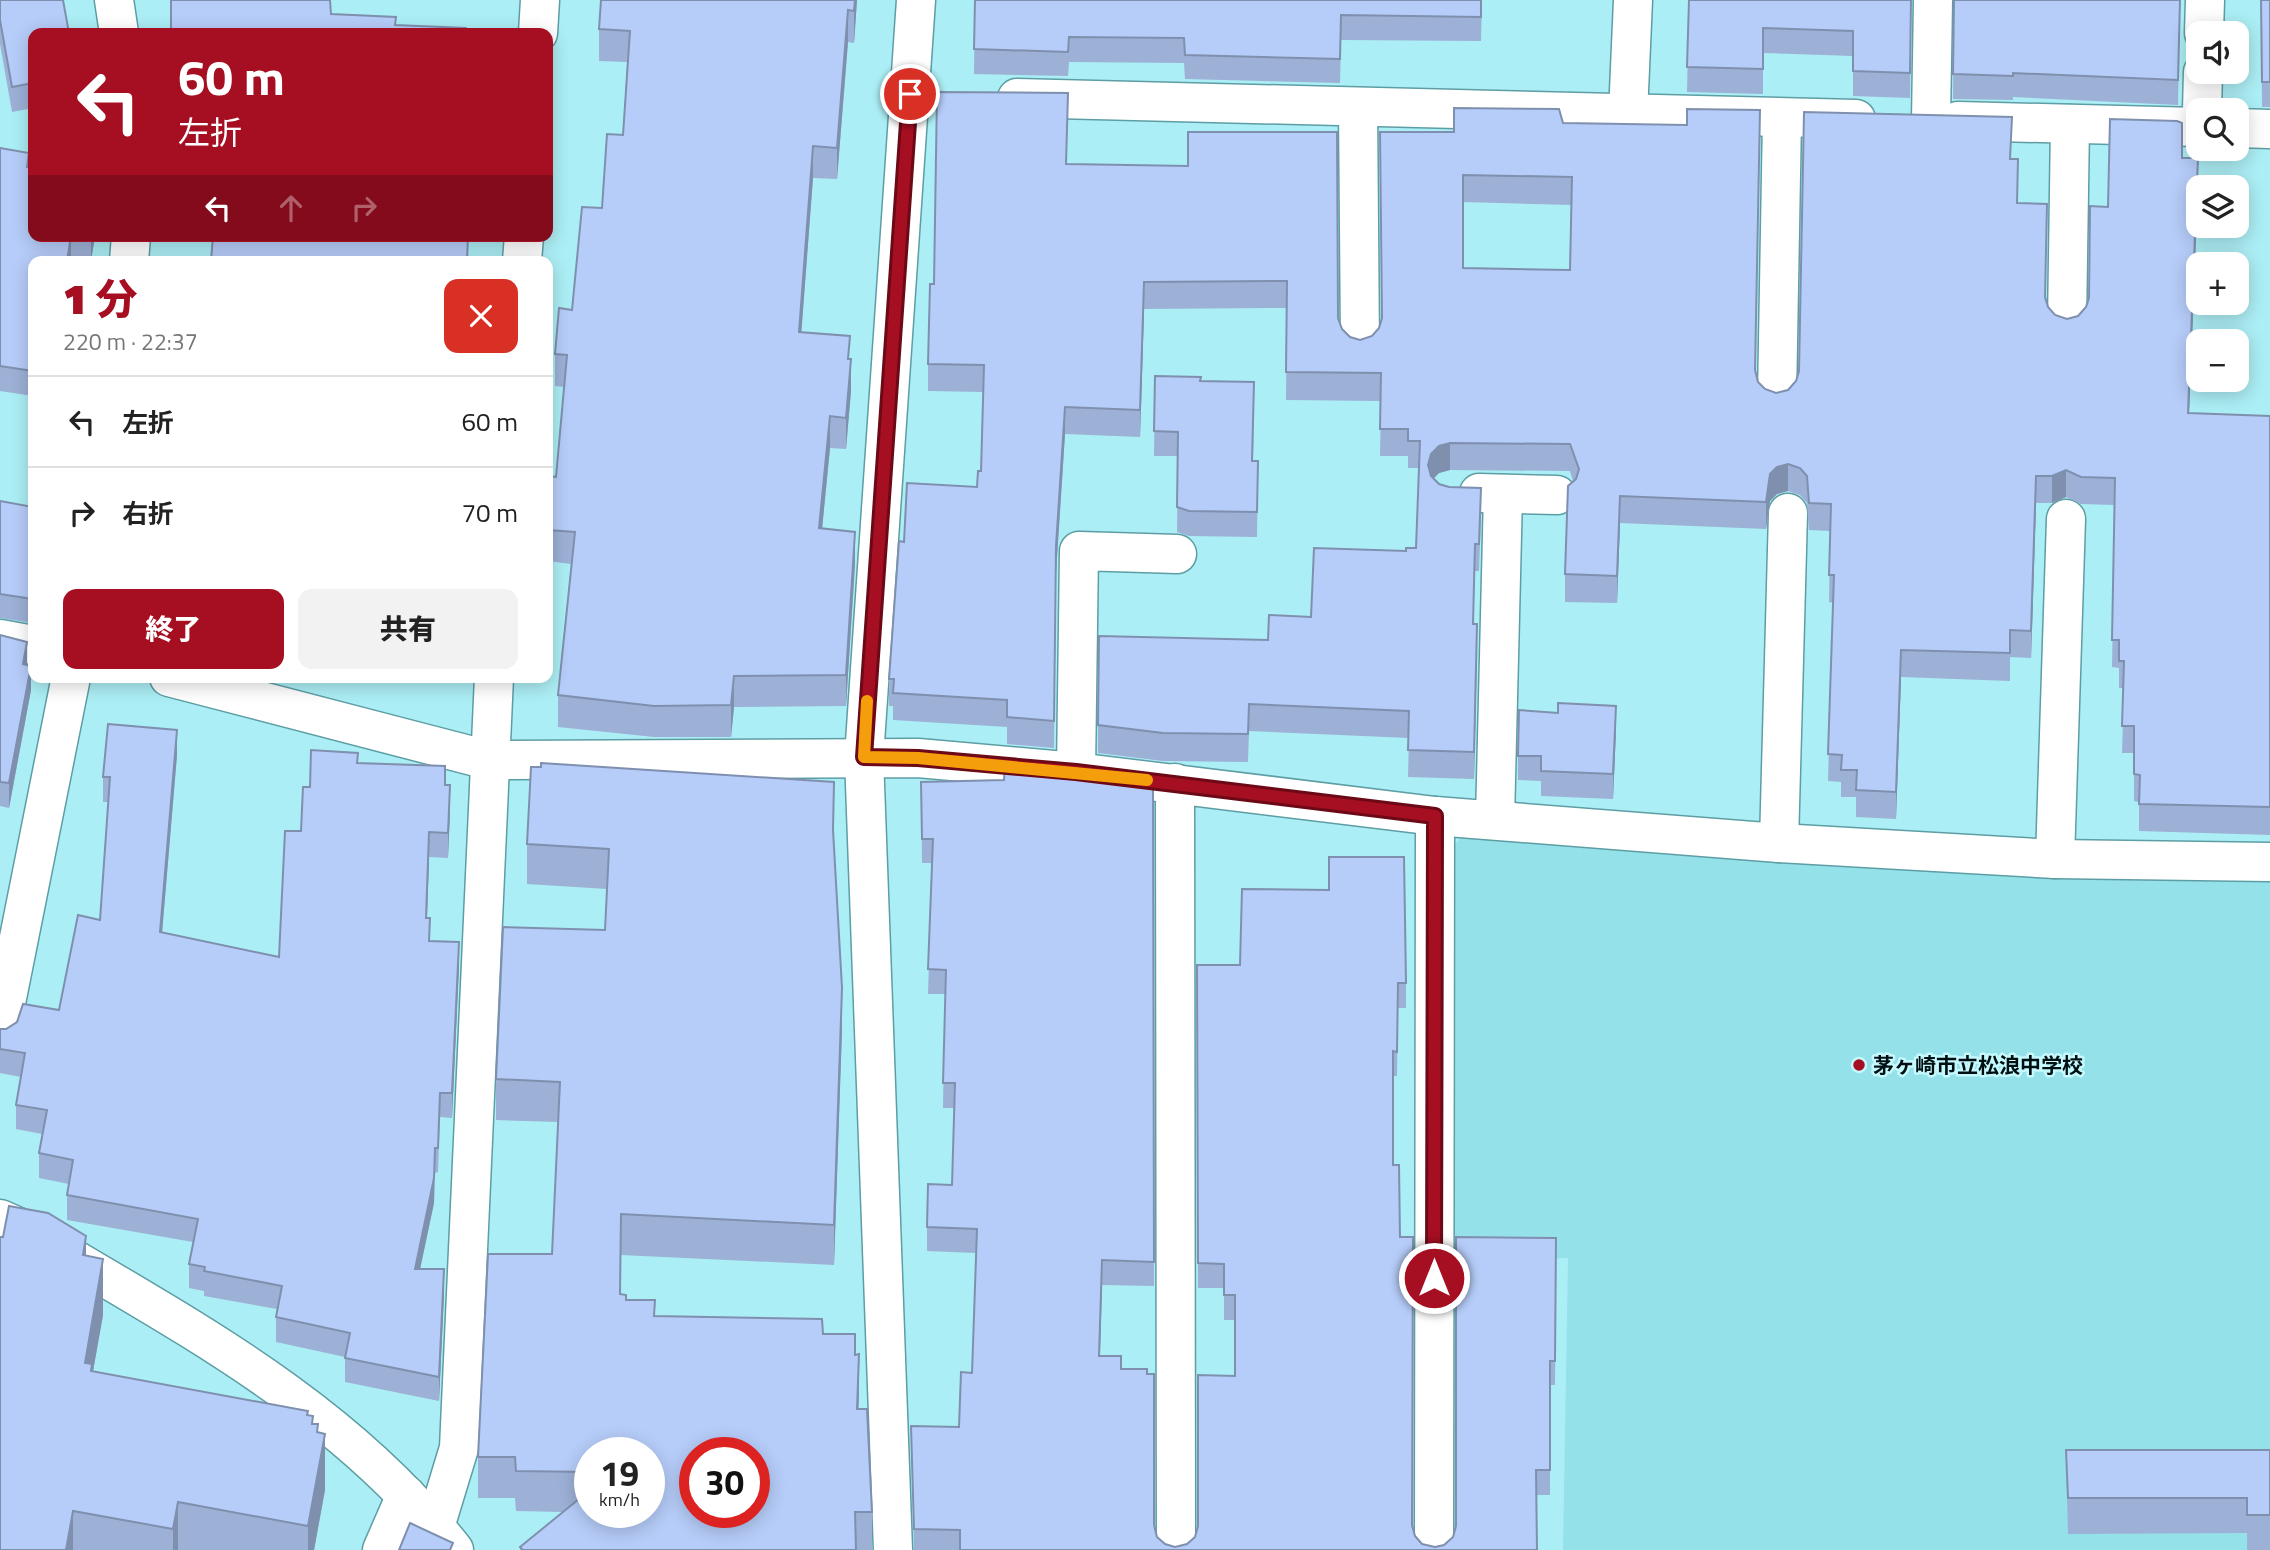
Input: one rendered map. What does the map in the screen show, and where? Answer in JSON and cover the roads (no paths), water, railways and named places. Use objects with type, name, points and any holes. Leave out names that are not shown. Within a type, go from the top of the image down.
[{"type":"street","points":[[114,0],[119,28]]},
{"type":"street","points":[[538,28],[540,0]]},
{"type":"street","points":[[893,1550],[864,757],[928,95],[916,0]]},
{"type":"street","points":[[1628,114],[1633,0]]},
{"type":"street","points":[[1931,121],[1933,0]]},
{"type":"street","points":[[2204,21],[2205,0]]},
{"type":"street","points":[[987,97],[2186,127]]},
{"type":"street","points":[[1358,107],[1360,345]]},
{"type":"street","points":[[1777,398],[1782,118]]},
{"type":"street","points":[[2067,324],[2070,124]]},
{"type":"street","points":[[2249,128],[2270,129]]},
{"type":"street","points":[[1450,492],[1557,495]]},
{"type":"street","points":[[1495,820],[1503,494]]},
{"type":"street","points":[[1779,843],[1788,513]]},
{"type":"street","points":[[2055,859],[2066,519]]},
{"type":"street","points":[[1076,772],[1079,551],[1177,554]]},
{"type":"street","points":[[0,639],[28,644]]},
{"type":"street","points":[[0,1033],[70,683]]},
{"type":"street","points":[[192,683],[488,760],[918,758],[1175,783],[1435,816],[1779,843],[2055,859],[2270,862]]},
{"type":"street","points":[[444,1538],[459,1448],[494,683]]},
{"type":"street","points":[[1175,783],[1176,1550]]},
{"type":"street","points":[[1434,1550],[1435,816]]},
{"type":"street","points":[[0,1219],[25,1230],[254,1367],[332,1425],[406,1495],[444,1538]]},
{"type":"street","points":[[382,1550],[406,1495]]},
{"type":"place","name":"茅ヶ崎市立松浪中学校","points":[[1859,1065]]}]
